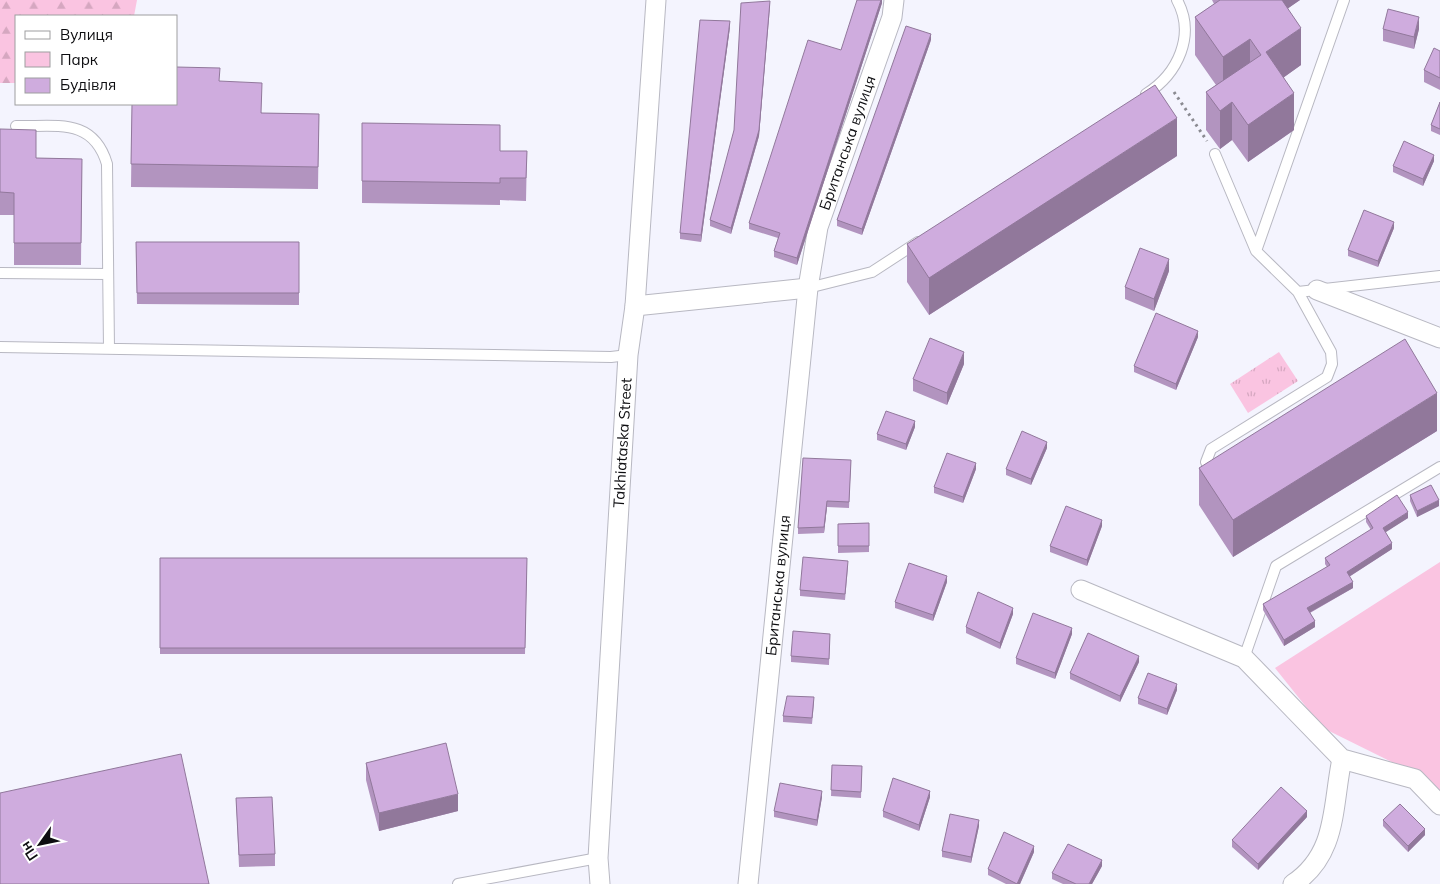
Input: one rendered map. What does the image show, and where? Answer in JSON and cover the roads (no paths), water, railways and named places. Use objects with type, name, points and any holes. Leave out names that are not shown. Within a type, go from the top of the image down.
[{"type":"street","name":"Takhiataska Street","points":[[600,884],[598,858],[628,355],[635,306],[656,0]]},
{"type":"street","name":"Британська вулиця","points":[[748,884],[808,288],[818,227],[892,18],[894,0]]},
{"type":"street","points":[[635,306],[808,288]]},
{"type":"street","points":[[1317,290],[1440,338]]},
{"type":"street","points":[[1081,590],[1244,658],[1342,759],[1414,779],[1440,805]]},
{"type":"street","points":[[1293,884],[1317,862],[1329,841],[1342,759]]},
{"type":"lane","points":[[1134,102],[1161,84],[1175,67],[1183,46],[1184,24],[1177,0]]},
{"type":"lane","points":[[1256,251],[1344,0]]},
{"type":"lane","points":[[16,126],[72,128],[88,132],[96,140],[107,164],[109,349]]},
{"type":"lane","points":[[1213,478],[1206,462],[1211,450],[1327,378],[1332,364],[1331,352],[1298,292],[1256,251],[1215,154]]},
{"type":"lane","points":[[808,288],[872,272],[929,234]]},
{"type":"lane","points":[[0,272],[108,274]]},
{"type":"lane","points":[[1298,292],[1440,276]]},
{"type":"lane","points":[[0,347],[611,357],[628,355]]},
{"type":"lane","points":[[1244,658],[1276,566],[1440,467]]},
{"type":"lane","points":[[458,884],[598,858]]}]
